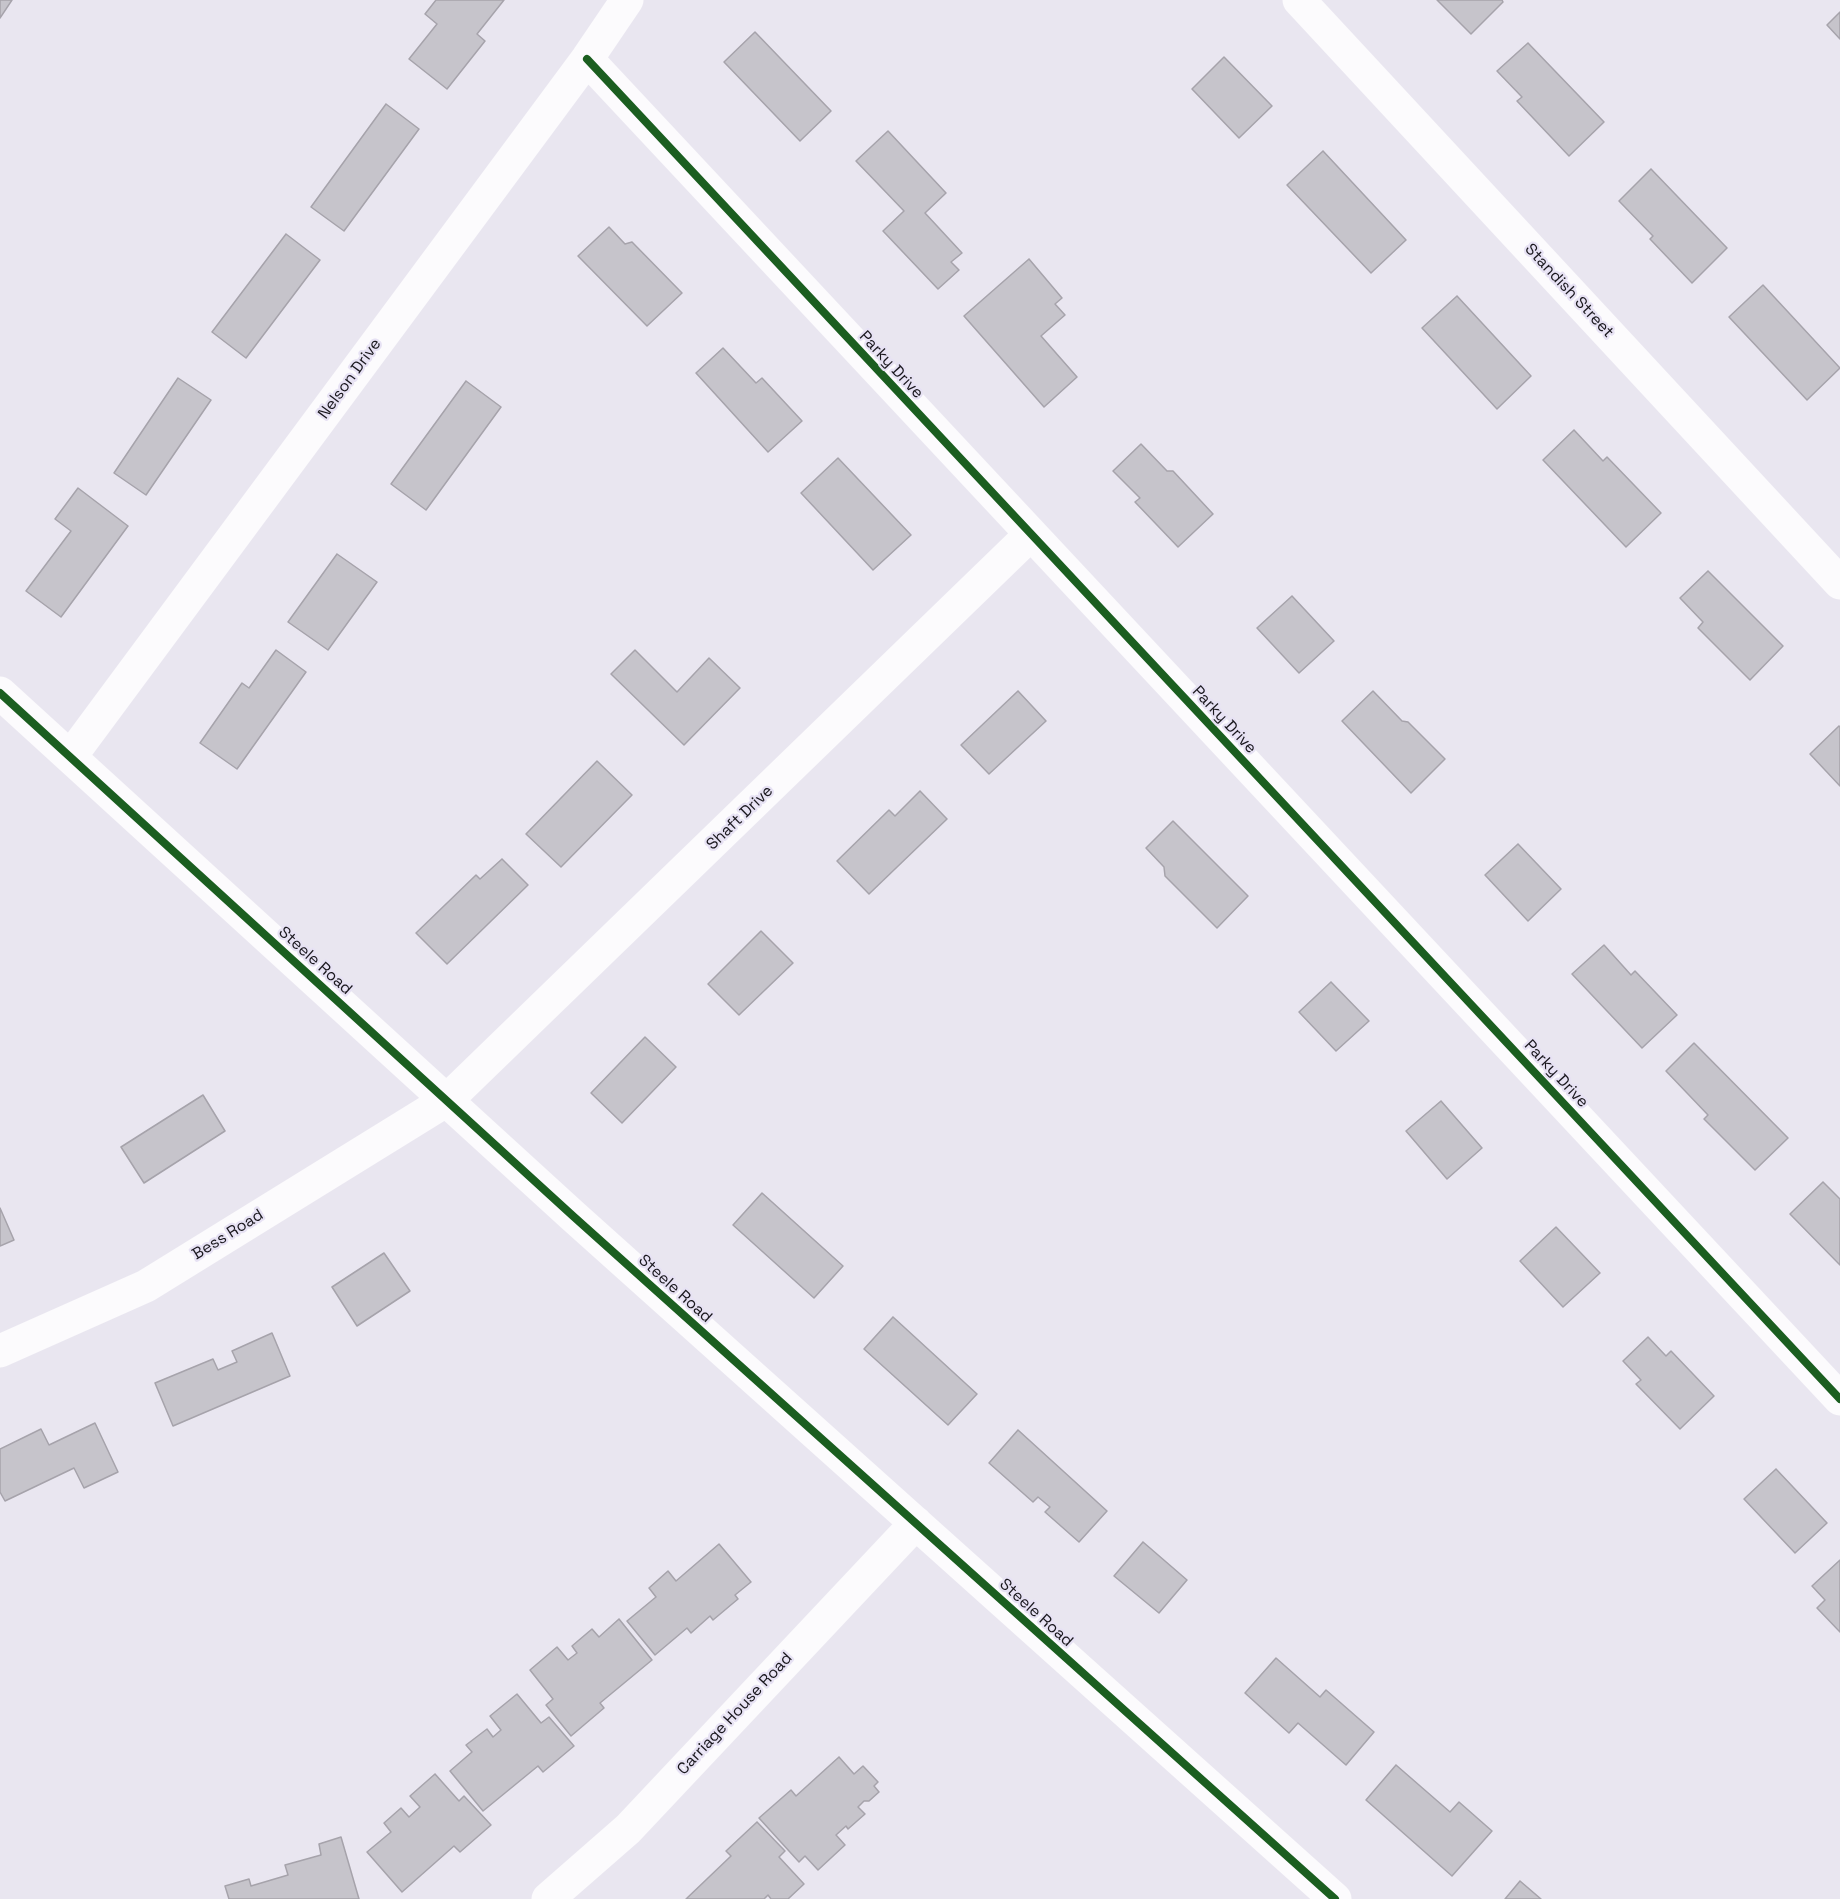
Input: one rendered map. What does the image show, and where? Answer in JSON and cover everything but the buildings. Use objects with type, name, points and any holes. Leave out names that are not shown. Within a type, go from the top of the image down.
[{"type":"street","name":"Nelson Drive","points":[[70,756],[587,59],[627,0]]},
{"type":"street","name":"Standish Street","points":[[1299,0],[1840,583]]},
{"type":"street","name":"Parky Drive","points":[[587,59],[1840,1399]]},
{"type":"street","name":"Shaft Drive","points":[[447,1100],[1031,534]]},
{"type":"street","name":"Steele Road","points":[[0,693],[447,1100],[1335,1899]]},
{"type":"street","name":"Bess Road","points":[[0,1351],[146,1286],[447,1100]]},
{"type":"street","name":"Carriage House Road","points":[[548,1899],[628,1829],[916,1523]]},
{"type":"cycle path","points":[[587,59],[1840,1399]]},
{"type":"cycle path","points":[[0,693],[573,1216],[1335,1899]]}]
